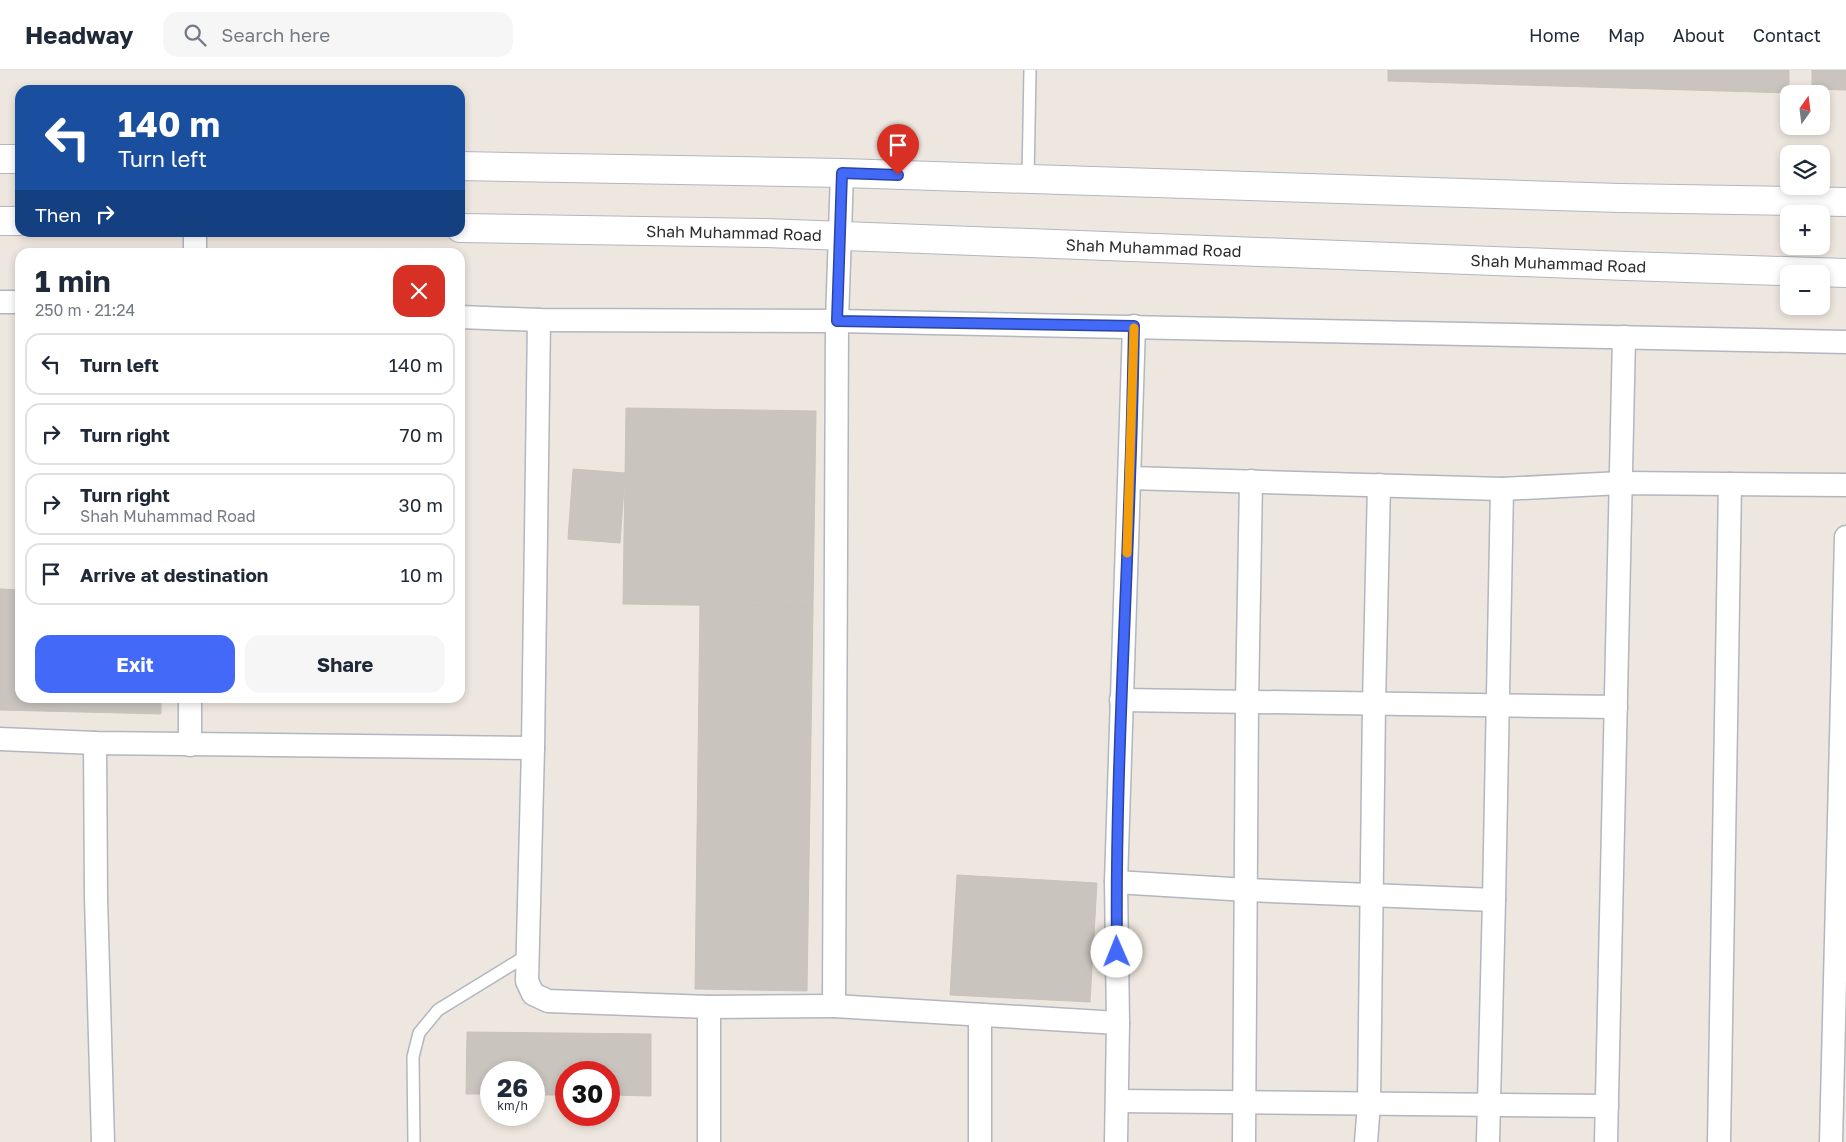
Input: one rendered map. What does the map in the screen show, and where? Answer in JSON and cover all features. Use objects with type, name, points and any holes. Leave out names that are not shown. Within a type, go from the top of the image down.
[{"type":"street","points":[[0,158],[15,159]]},
{"type":"street","points":[[465,166],[842,173],[1620,198],[1846,202]]},
{"type":"street","points":[[834,1006],[837,321],[842,173]]},
{"type":"street","points":[[0,221],[15,221]]},
{"type":"street","name":"Shah Muhammad Road","points":[[465,228],[756,233],[1626,266],[1846,272]]},
{"type":"street","points":[[0,302],[15,302]]},
{"type":"street","points":[[465,317],[539,320],[837,321],[1134,326],[1846,342]]},
{"type":"street","points":[[539,320],[533,748],[526,956],[527,981],[533,994],[548,1001],[709,1007],[834,1006],[1118,1022]]},
{"type":"street","points":[[1116,1142],[1118,1022],[1116,882],[1134,326]]},
{"type":"street","points":[[1606,1142],[1624,337]]},
{"type":"street","points":[[1130,478],[1502,489],[1621,483],[1846,485]]},
{"type":"street","points":[[1244,1142],[1247,702],[1251,481]]},
{"type":"street","points":[[1719,1142],[1730,484]]},
{"type":"street","points":[[1366,1142],[1369,1104],[1374,704],[1380,485]]},
{"type":"street","points":[[1488,1142],[1502,489]]},
{"type":"street","points":[[1831,1142],[1846,537]]},
{"type":"street","points":[[1121,700],[1616,707]]},
{"type":"street","points":[[190,703],[190,745]]},
{"type":"street","points":[[0,739],[190,745],[533,748]]},
{"type":"street","points":[[95,743],[96,898],[103,1142]]},
{"type":"street","points":[[1116,882],[1246,890],[1494,900]]},
{"type":"street","points":[[709,1007],[709,1142]]},
{"type":"street","points":[[980,1015],[980,1142]]},
{"type":"street","points":[[1118,1101],[1607,1106]]},
{"type":"lane","points":[[1028,179],[1030,70]]},
{"type":"lane","points":[[414,1142],[413,1057],[419,1033],[438,1010],[526,956]]},
{"type":"building","points":[[1388,70],[1789,70],[1789,85],[1780,85],[1780,93],[1388,81]]},
{"type":"building","points":[[1812,70],[1846,70],[1846,90],[1830,90],[1830,85],[1812,85]]},
{"type":"building","points":[[626,408],[816,411],[813,607],[623,604]]},
{"type":"building","points":[[573,469],[625,473],[620,543],[568,539]]},
{"type":"building","points":[[0,589],[15,590],[15,703],[161,703],[161,714],[0,710]]},
{"type":"building","points":[[700,605],[813,607],[807,991],[695,989]]},
{"type":"building","points":[[957,875],[1097,883],[1090,1002],[950,995]]},
{"type":"building","points":[[467,1032],[651,1034],[651,1096],[620,1095],[620,1061],[555,1061],[555,1095],[545,1095],[545,1061],[480,1061],[480,1094],[466,1094]]},
{"type":"slow traffic","points":[[1127,553],[1134,328]]},
{"type":"route","points":[[898,175],[842,173],[837,321],[1134,326],[1120,718],[1116,882],[1117,952]]}]
